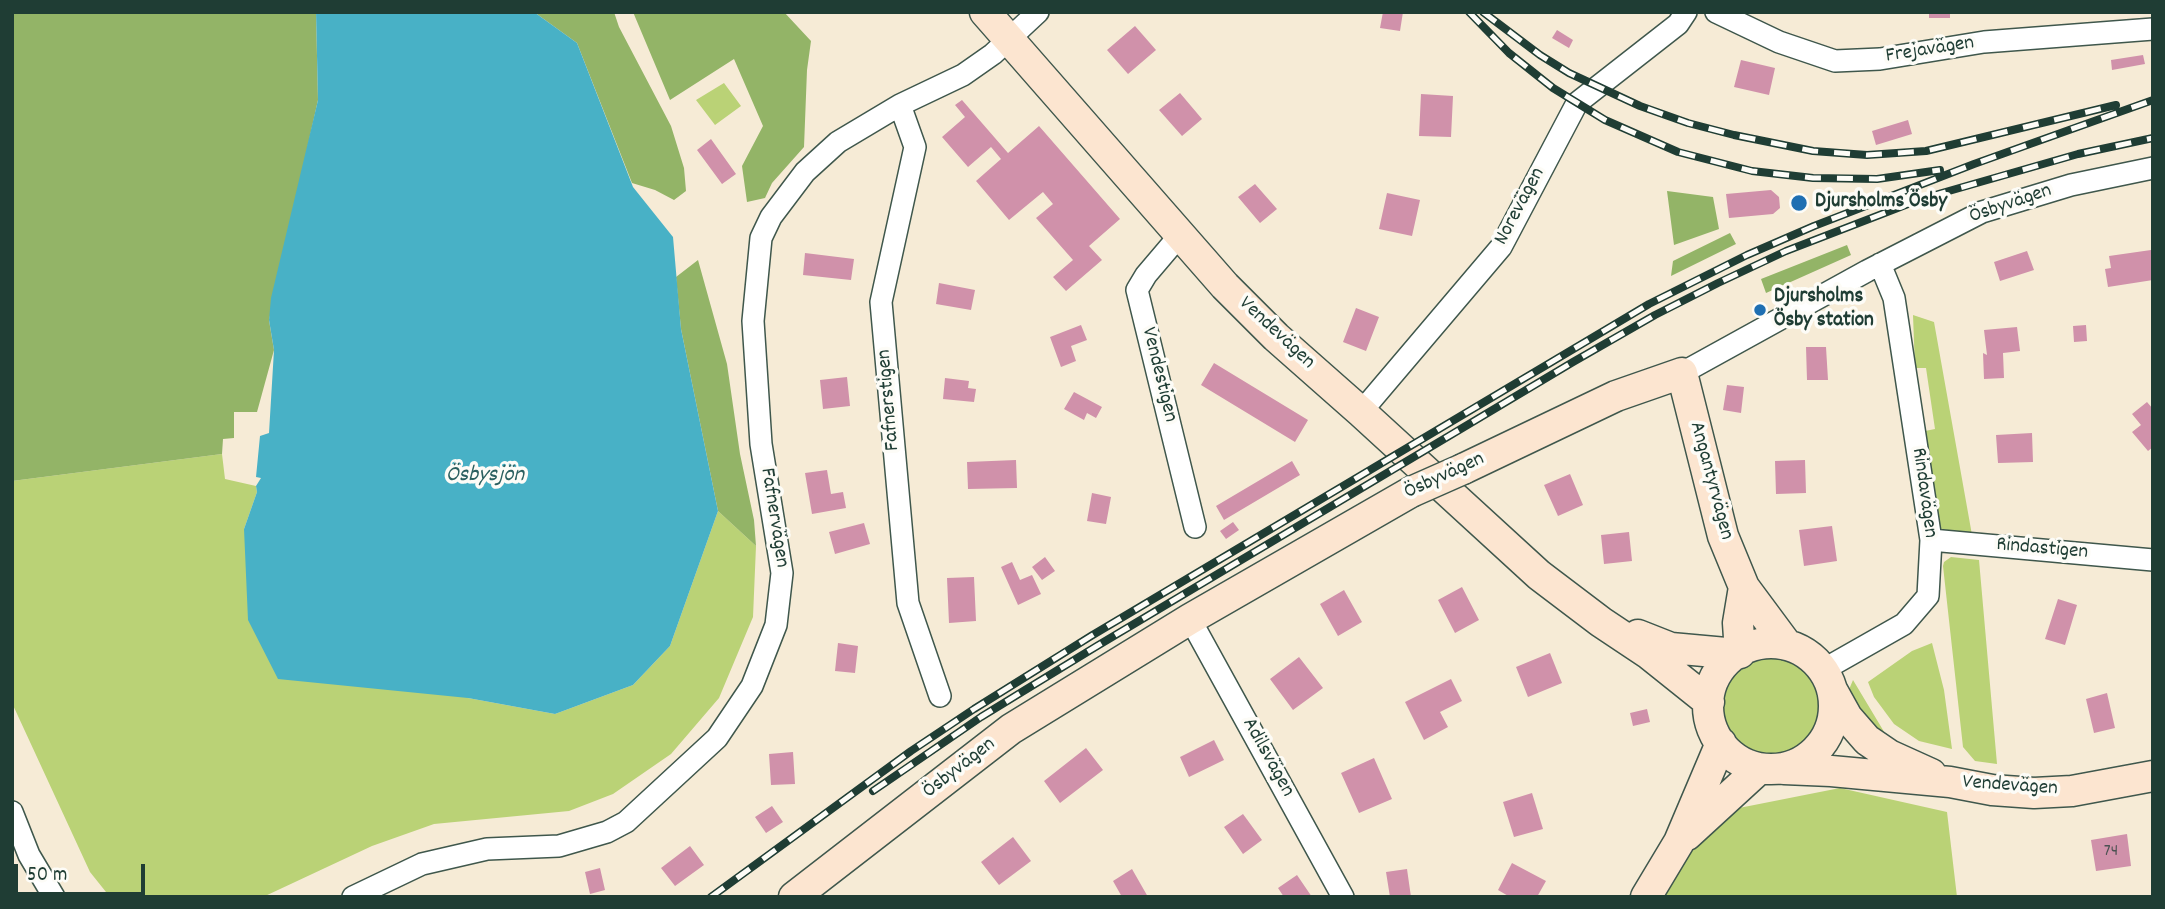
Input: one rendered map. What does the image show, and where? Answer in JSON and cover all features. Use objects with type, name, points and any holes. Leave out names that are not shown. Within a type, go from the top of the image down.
[{"type":"street","name":"Vendevägen","points":[[985,12],[1225,286],[1276,337],[1539,575],[1649,654],[1709,702]]},
{"type":"street","name":"Fafnervägen","points":[[353,897],[422,864],[487,849],[559,846],[607,832],[626,822],[718,738],[757,674],[776,625],[782,573],[761,444],[753,321],[761,237],[771,217],[805,172],[838,142],[900,105],[961,76],[993,54],[1038,12]]},
{"type":"street","name":"Norevägen","points":[[1362,412],[1501,247],[1577,103],[1678,24],[1686,12]]},
{"type":"street","name":"Frejavägen","points":[[1716,12],[1779,41],[1835,61],[1880,59],[1984,42],[2153,29]]},
{"type":"street","name":"Fafnerstigen","points":[[900,105],[915,147],[881,302],[908,603],[940,696]]},
{"type":"street","name":"Ösbyvägen","points":[[801,895],[1012,729],[1190,619],[1411,492],[1616,396],[1682,373],[1880,264],[1982,212],[2071,185],[2153,168]]},
{"type":"street","name":"Vendestigen","points":[[1180,235],[1146,275],[1137,290],[1195,527]]},
{"type":"street","name":"Rindavägen","points":[[1827,680],[1904,624],[1928,596],[1931,540],[1894,298],[1880,264]]},
{"type":"street","name":"Angantyrvägen","points":[[1682,373],[1723,536],[1744,587],[1787,645]]},
{"type":"street","name":"Rindastigen","points":[[1931,540],[2153,560]]},
{"type":"street","points":[[1738,653],[1738,623],[1744,587]]},
{"type":"street","name":"Adilsvägen","points":[[1190,619],[1343,897]]},
{"type":"street","name":"Vendevägen","points":[[1601,622],[1671,648],[1738,653]]},
{"type":"street","points":[[1679,842],[1771,769],[1802,761],[1819,747],[1830,729],[1834,707],[1827,680],[1807,654],[1787,645],[1768,643],[1747,648],[1728,660],[1715,677],[1709,702],[1710,723],[1721,743],[1738,759],[1771,769]]},
{"type":"street","name":"Vendevägen","points":[[1827,680],[1847,717],[1867,740],[1889,755],[1950,782]]},
{"type":"street","points":[[1646,897],[1679,842],[1721,743]]},
{"type":"street","name":"Vendevägen","points":[[1771,769],[1831,771],[1950,782],[1992,790],[2047,792],[2072,791],[2153,776]]},
{"type":"street","points":[[12,812],[29,855],[54,897]]},
{"type":"green space","points":[[12,12],[316,12],[318,100],[269,320],[274,350],[257,412],[234,412],[234,438],[223,439],[222,454],[12,481]]},
{"type":"green space","points":[[534,12],[614,12],[619,27],[671,126],[684,168],[686,191],[674,200],[655,190],[632,183],[577,43]]},
{"type":"green space","points":[[633,12],[784,12],[811,41],[804,147],[772,183],[765,198],[747,202],[742,166],[763,126],[734,59],[670,100]]},
{"type":"green space","points":[[724,83],[741,106],[715,125],[696,100]]},
{"type":"green space","points":[[1667,191],[1713,197],[1719,229],[1674,245]]},
{"type":"green space","points":[[1730,233],[1736,244],[1671,276],[1673,261]]},
{"type":"green space","points":[[1847,245],[1851,255],[1766,293],[1761,279]]},
{"type":"green space","points":[[698,260],[727,364],[740,454],[754,520],[756,546],[718,511],[681,329],[676,277]]},
{"type":"green space","points":[[1913,315],[1934,322],[1972,535],[1944,535],[1936,522],[1920,432],[1935,429],[1926,368],[1915,368]]},
{"type":"green space","points":[[222,454],[225,479],[256,486],[257,492],[244,529],[468,698],[555,714],[633,685],[670,646],[718,511],[756,546],[753,617],[719,698],[671,754],[613,794],[569,811],[434,824],[372,846],[263,897],[110,897],[90,872],[12,703],[12,481]]},
{"type":"green space","points":[[1951,557],[1979,560],[1997,764],[1975,761],[1963,747],[1943,566]]},
{"type":"green space","points":[[1932,643],[1944,690],[1952,749],[1919,741],[1894,724],[1874,697],[1868,682],[1912,651]]},
{"type":"green space","points":[[1770,653],[1790,657],[1807,668],[1818,685],[1822,705],[1818,725],[1807,742],[1790,753],[1770,757],[1750,753],[1733,742],[1722,725],[1718,705],[1722,685],[1733,668],[1750,657]]},
{"type":"green space","points":[[1853,680],[1889,740],[1869,733],[1848,692]]},
{"type":"green space","points":[[1840,788],[1947,812],[1957,897],[1659,897],[1708,824],[1739,808]]},
{"type":"water","name":"Ösbysjön","points":[[316,12],[534,12],[577,43],[633,187],[673,237],[681,329],[718,511],[670,646],[633,685],[555,714],[468,698],[278,679],[248,620],[244,529],[257,492],[256,486],[261,478],[256,477],[260,436],[269,433],[274,350],[269,320],[271,298],[318,100]]},
{"type":"building","points":[[1383,12],[1403,12],[1400,31],[1380,28]]},
{"type":"building","points":[[1929,12],[1950,12],[1950,18],[1929,18]]},
{"type":"building","points":[[1135,26],[1156,50],[1128,74],[1107,50]]},
{"type":"building","points":[[1557,30],[1573,40],[1569,48],[1552,38]]},
{"type":"building","points":[[2143,55],[2145,64],[2112,70],[2111,60]]},
{"type":"building","points":[[1741,60],[1775,68],[1769,95],[1734,87]]},
{"type":"building","points":[[1180,93],[1202,119],[1182,136],[1159,110]]},
{"type":"building","points":[[1421,94],[1453,96],[1451,137],[1419,136]]},
{"type":"building","points":[[962,100],[1008,153],[1039,126],[1120,219],[1089,246],[1102,260],[1066,291],[1053,277],[1073,260],[1036,218],[1053,204],[1043,192],[1009,220],[976,181],[1001,159],[991,147],[968,167],[942,137],[965,117],[955,105]]},
{"type":"building","points":[[1908,120],[1912,134],[1876,145],[1872,131]]},
{"type":"building","points":[[711,139],[736,174],[722,184],[697,150]]},
{"type":"building","points":[[1255,184],[1277,209],[1260,223],[1238,197]]},
{"type":"building","points":[[1771,190],[1779,197],[1780,208],[1773,214],[1729,218],[1726,194]]},
{"type":"building","points":[[1387,193],[1420,200],[1412,236],[1379,229]]},
{"type":"building","points":[[2151,250],[2153,280],[2108,287],[2105,269],[2111,268],[2109,256]]},
{"type":"building","points":[[2027,251],[2034,270],[2000,281],[1994,262]]},
{"type":"building","points":[[805,253],[854,259],[851,280],[803,275]]},
{"type":"building","points":[[939,283],[975,290],[971,310],[936,304]]},
{"type":"building","points":[[1356,308],[1379,317],[1366,351],[1343,342]]},
{"type":"building","points":[[1081,325],[1087,340],[1071,346],[1076,361],[1061,367],[1050,337]]},
{"type":"building","points":[[2086,325],[2087,341],[2074,342],[2073,326]]},
{"type":"building","points":[[2017,327],[2020,351],[2003,353],[2004,378],[1984,379],[1983,353],[1987,355],[1984,330]]},
{"type":"building","points":[[1806,347],[1826,347],[1828,380],[1807,380]]},
{"type":"building","points":[[1214,363],[1308,420],[1295,442],[1201,385]]},
{"type":"building","points":[[847,377],[850,406],[823,409],[820,380]]},
{"type":"building","points":[[945,378],[969,381],[968,388],[976,389],[974,402],[943,399]]},
{"type":"building","points":[[1727,385],[1744,387],[1741,413],[1723,410]]},
{"type":"building","points":[[1074,392],[1102,407],[1096,418],[1087,413],[1084,420],[1064,409]]},
{"type":"building","points":[[2147,402],[2153,409],[2153,447],[2148,451],[2132,432],[2141,425],[2132,414]]},
{"type":"building","points":[[2032,433],[2033,462],[1998,463],[1996,435]]},
{"type":"building","points":[[1016,460],[1017,488],[968,489],[967,462]]},
{"type":"building","points":[[1805,460],[1806,493],[1776,494],[1775,461]]},
{"type":"building","points":[[1292,461],[1300,475],[1224,520],[1216,506]]},
{"type":"building","points":[[827,470],[831,494],[843,492],[846,508],[812,514],[805,473]]},
{"type":"building","points":[[1570,474],[1583,505],[1558,516],[1544,485]]},
{"type":"building","points":[[1092,493],[1111,497],[1106,524],[1087,521]]},
{"type":"building","points":[[1233,522],[1239,530],[1226,539],[1220,531]]},
{"type":"building","points":[[864,523],[870,544],[835,554],[829,532]]},
{"type":"building","points":[[1832,526],[1837,561],[1804,566],[1799,530]]},
{"type":"building","points":[[1629,532],[1632,561],[1604,564],[1601,535]]},
{"type":"building","points":[[1045,557],[1055,571],[1042,580],[1032,567]]},
{"type":"building","points":[[1012,562],[1020,580],[1032,575],[1041,594],[1018,605],[1001,567]]},
{"type":"building","points":[[974,577],[976,621],[949,623],[947,578]]},
{"type":"building","points":[[1462,587],[1479,620],[1455,633],[1438,600]]},
{"type":"building","points":[[1344,590],[1362,622],[1338,636],[1320,604]]},
{"type":"building","points":[[2058,599],[2077,605],[2065,645],[2045,639]]},
{"type":"building","points":[[838,643],[858,646],[855,673],[835,671]]},
{"type":"building","points":[[1550,653],[1562,683],[1528,697],[1516,667]]},
{"type":"building","points":[[1299,657],[1323,688],[1293,710],[1270,679]]},
{"type":"building","points":[[1451,679],[1462,701],[1440,712],[1448,727],[1424,740],[1405,702]]},
{"type":"building","points":[[2107,693],[2115,728],[2094,733],[2086,699]]},
{"type":"building","points":[[1647,709],[1650,722],[1633,726],[1630,713]]},
{"type":"building","points":[[1214,740],[1224,760],[1189,777],[1180,757]]},
{"type":"building","points":[[1086,748],[1103,770],[1060,803],[1044,781]]},
{"type":"building","points":[[793,752],[795,784],[771,785],[769,754]]},
{"type":"building","points":[[1374,758],[1392,799],[1359,813],[1341,773]]},
{"type":"building","points":[[1532,793],[1543,829],[1514,837],[1503,802]]},
{"type":"building","points":[[772,806],[783,822],[766,833],[755,817]]},
{"type":"building","points":[[1243,814],[1262,840],[1243,854],[1224,827]]},
{"type":"building","points":[[2127,834],[2131,866],[2096,871],[2091,840]]},
{"type":"building","points":[[1013,837],[1031,861],[999,885],[981,862]]},
{"type":"building","points":[[690,846],[704,865],[675,886],[661,868]]},
{"type":"building","points":[[1512,863],[1546,881],[1537,897],[1510,897],[1498,890]]},
{"type":"building","points":[[600,868],[605,890],[590,894],[585,872]]},
{"type":"building","points":[[1132,869],[1148,897],[1122,897],[1113,881]]},
{"type":"building","points":[[1407,869],[1411,897],[1390,897],[1386,872]]},
{"type":"building","points":[[1297,875],[1312,897],[1284,897],[1278,888]]},
{"type":"railway","points":[[1469,12],[1509,53],[1553,88],[1605,120],[1678,152],[1752,171],[1813,178],[1877,179],[1940,170]]},
{"type":"railway","points":[[1483,12],[1569,73],[1640,106],[1734,135],[1813,151],[1867,155],[1926,151],[2116,105]]},
{"type":"railway","points":[[711,897],[911,751],[974,709],[1091,636],[1649,304],[1747,255],[1814,226],[1974,164],[2153,100]]},
{"type":"railway","points":[[873,791],[981,717],[1097,646],[1655,315],[1786,251],[1921,199],[2078,154],[2153,138]]},
{"type":"place","name":"Djursholms Ösby","points":[[1799,203]]},
{"type":"place","name":"Djursholms Ösby station","points":[[1760,310]]}]
